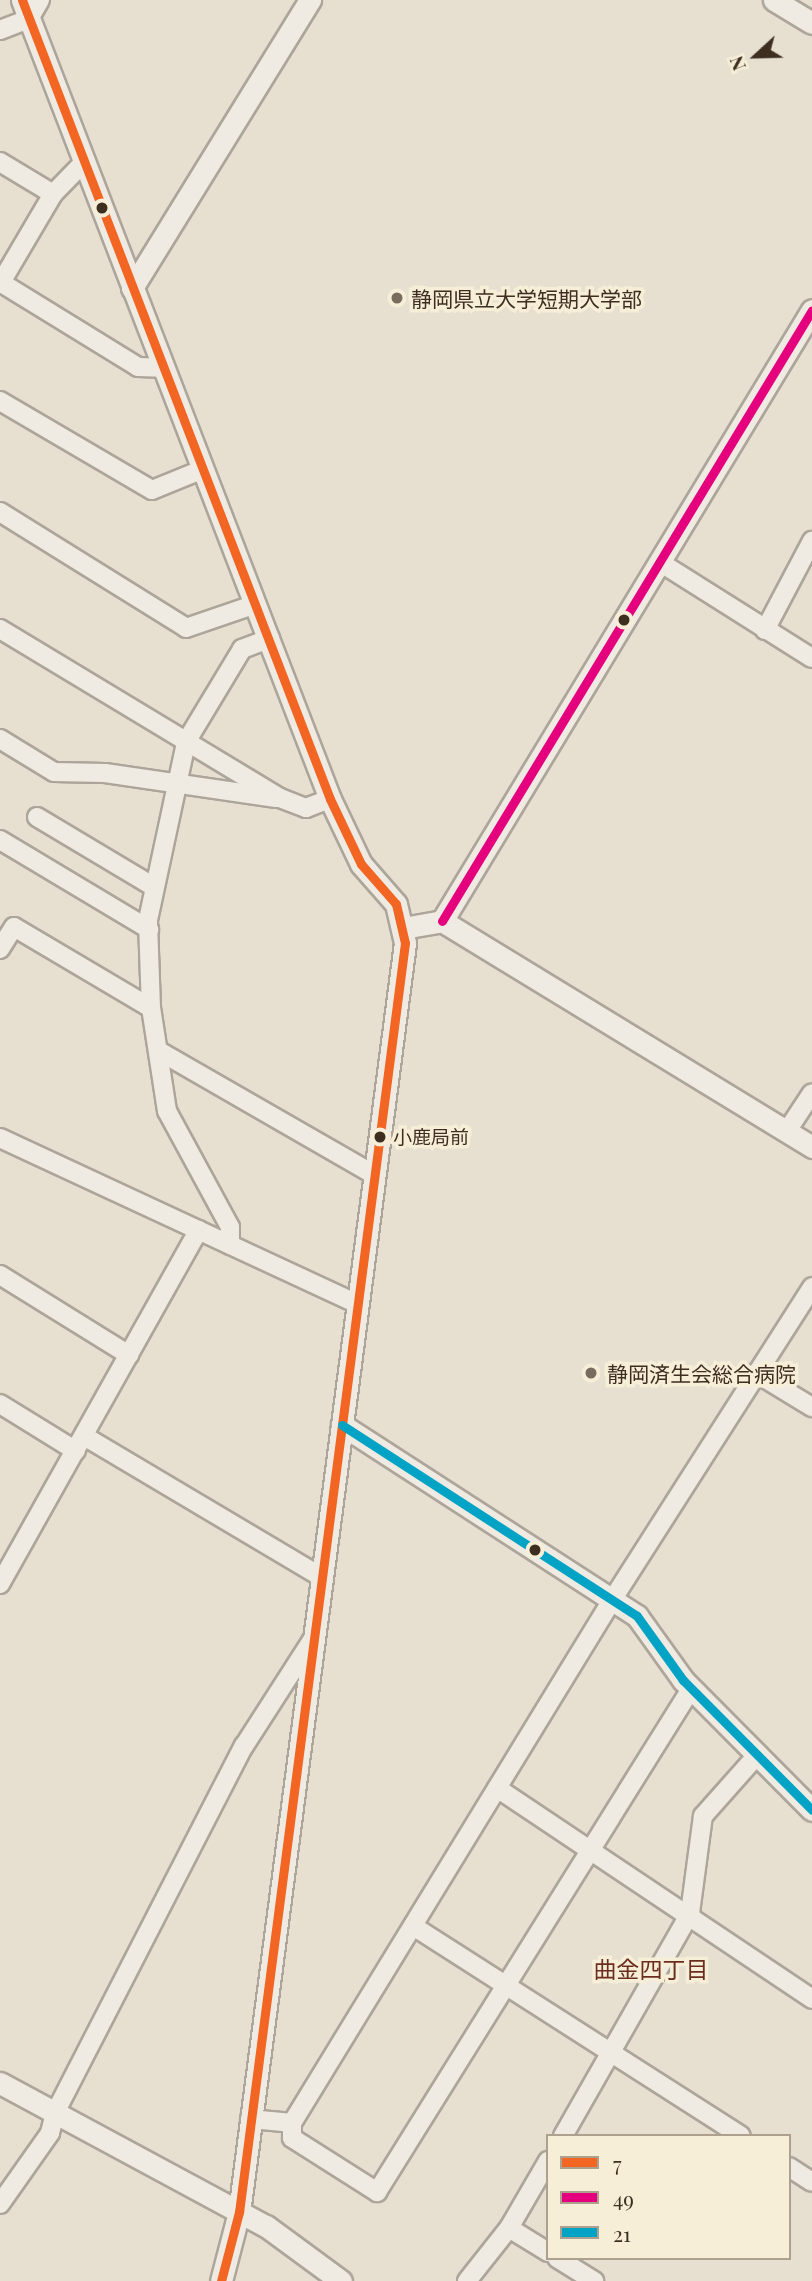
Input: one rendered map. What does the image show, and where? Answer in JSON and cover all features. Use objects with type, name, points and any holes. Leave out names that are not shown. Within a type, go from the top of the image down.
[{"type":"street","points":[[0,30],[40,0]]},
{"type":"street","points":[[132,288],[310,0]]},
{"type":"street","points":[[774,0],[812,23]]},
{"type":"street","points":[[25,9],[330,799],[361,864],[396,904],[403,928],[404,959],[239,2212],[220,2281]]},
{"type":"street","points":[[0,162],[53,194]]},
{"type":"street","points":[[84,162],[53,194],[0,283],[138,367],[162,368]]},
{"type":"street","points":[[442,921],[810,320]]},
{"type":"street","points":[[0,401],[152,490],[201,470]]},
{"type":"street","points":[[0,512],[186,628],[256,604]]},
{"type":"street","points":[[765,630],[812,541]]},
{"type":"street","points":[[661,563],[812,658]]},
{"type":"street","points":[[0,629],[280,798]]},
{"type":"street","points":[[230,1245],[230,1227],[167,1111],[151,1008],[149,929],[154,887],[186,742],[242,649],[270,638]]},
{"type":"street","points":[[0,739],[54,772],[176,781],[280,798],[306,807],[330,799]]},
{"type":"street","points":[[37,817],[154,887]]},
{"type":"street","points":[[0,840],[149,929]]},
{"type":"street","points":[[403,928],[442,921],[812,1147]]},
{"type":"street","points":[[0,948],[14,927],[151,1008]]},
{"type":"street","points":[[159,1051],[375,1175]]},
{"type":"street","points":[[787,1131],[812,1093]]},
{"type":"street","points":[[0,1138],[358,1304]]},
{"type":"street","points":[[0,1584],[7,1554],[80,1443],[199,1230]]},
{"type":"street","points":[[0,1275],[129,1355]]},
{"type":"street","points":[[691,1689],[377,2192],[292,2138],[292,2123],[614,1597],[812,1287]]},
{"type":"street","points":[[757,1373],[812,1407]]},
{"type":"street","points":[[0,1404],[80,1443],[323,1578]]},
{"type":"street","points":[[342,1425],[614,1597],[637,1616],[691,1689],[812,1811]]},
{"type":"street","points":[[0,2204],[50,2133],[55,2113],[244,1746],[316,1634]]},
{"type":"street","points":[[564,2134],[690,1913],[703,1816],[758,1754]]},
{"type":"street","points":[[497,1788],[690,1913],[812,1999]]},
{"type":"street","points":[[413,1926],[738,2134]]},
{"type":"street","points":[[0,2083],[239,2212],[341,2281]]},
{"type":"street","points":[[250,2119],[292,2123]]},
{"type":"street","points":[[467,2281],[509,2228],[546,2164]]},
{"type":"street","points":[[791,2168],[812,2182]]},
{"type":"street","points":[[509,2228],[546,2251]]},
{"type":"street","points":[[560,2260],[594,2281]]},
{"type":"transit line","name":"7","points":[[22,0],[330,799],[361,864],[396,904],[405,943],[239,2212],[221,2281]]},
{"type":"transit line","name":"49","points":[[442,921],[812,310]]},
{"type":"transit line","name":"21","points":[[342,1425],[637,1616],[683,1680],[812,1810]]},
{"type":"place","name":"静岡県立大学短期大学部","points":[[397,298]]},
{"type":"place","name":"小鹿局前","points":[[380,1137]]},
{"type":"place","name":"静岡済生会総合病院","points":[[591,1373]]},
{"type":"district","name":"曲金四丁目","points":[[651,1969]]}]
